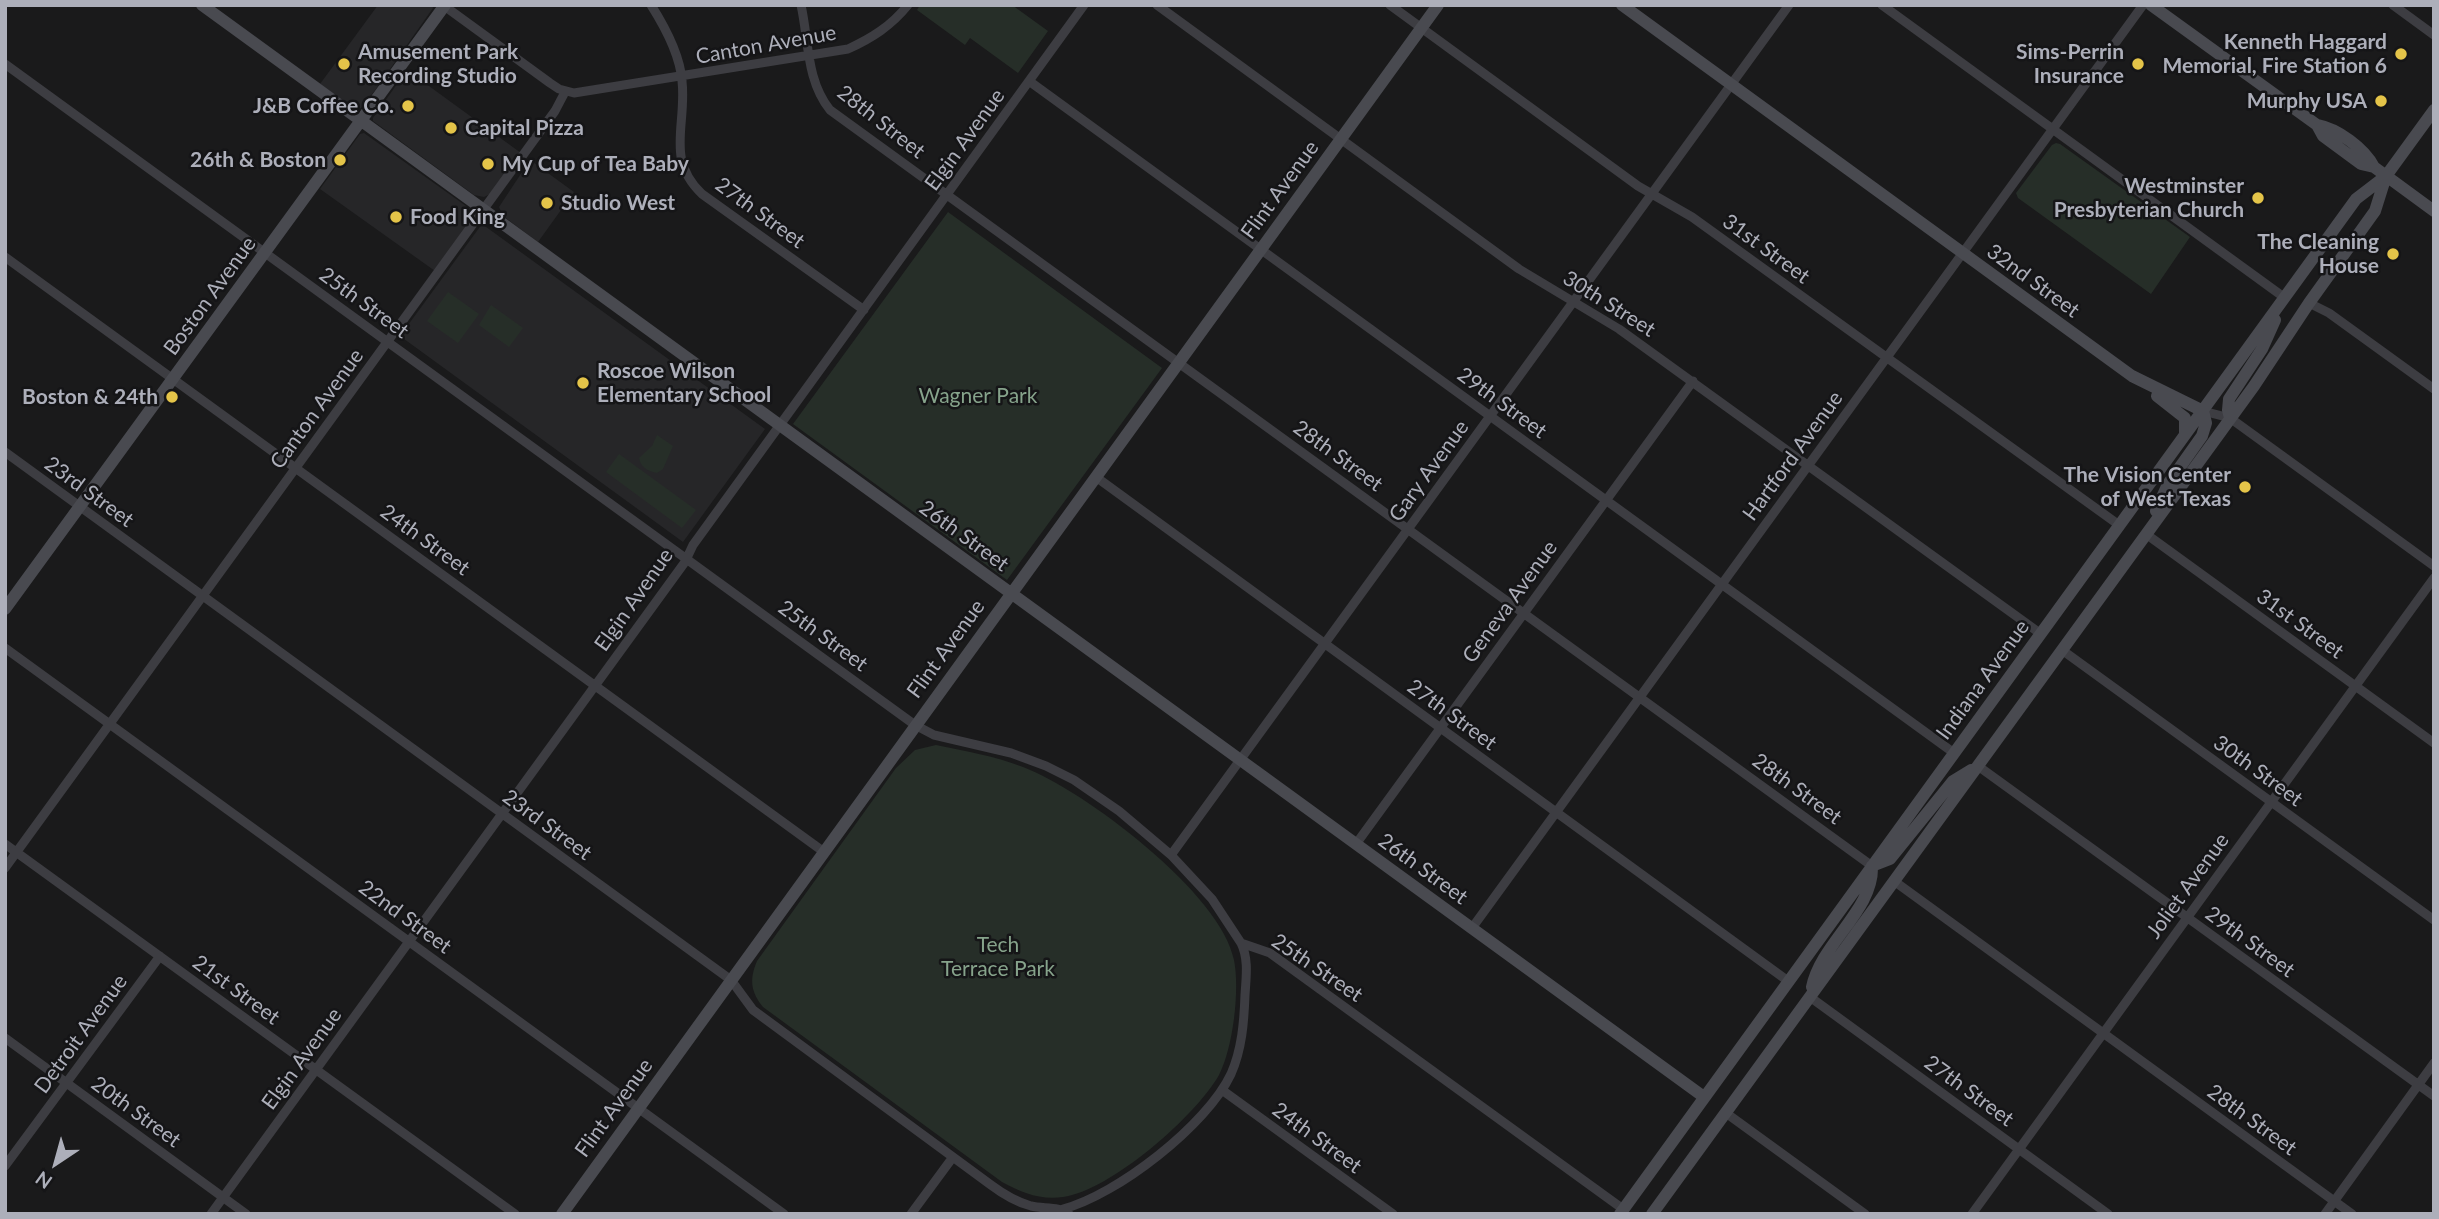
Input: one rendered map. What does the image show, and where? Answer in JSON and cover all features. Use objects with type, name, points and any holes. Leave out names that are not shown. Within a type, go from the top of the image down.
[{"type":"street","name":"26th Street","points":[[202,5],[1704,1097]]},
{"type":"street","name":"Boston Avenue","points":[[5,609],[444,5]]},
{"type":"street","points":[[444,5],[565,92]]},
{"type":"street","points":[[651,5],[674,49],[682,77]]},
{"type":"street","points":[[801,5],[810,56]]},
{"type":"street","name":"Canton Avenue","points":[[5,868],[555,111],[565,92],[581,93],[848,49],[876,36],[908,5]]},
{"type":"street","name":"Elgin Avenue","points":[[211,1214],[595,686],[686,559],[692,545],[1084,5]]},
{"type":"street","name":"30th Street","points":[[1157,5],[1518,269],[1619,329],[2040,634]]},
{"type":"street","name":"31st Street","points":[[1390,5],[1652,194],[1692,217],[2119,526]]},
{"type":"street","name":"Flint Avenue","points":[[562,1214],[1438,5]]},
{"type":"street","name":"32nd Street","points":[[1622,5],[2132,376],[2203,411],[2230,418],[2434,566]]},
{"type":"street","name":"Gary Avenue","points":[[1171,856],[1789,5]]},
{"type":"street","points":[[1882,5],[2285,298],[2262,349],[2229,399],[2230,418]]},
{"type":"street","name":"Hartford Avenue","points":[[1472,928],[2143,5]]},
{"type":"street","points":[[2151,5],[2317,125],[2329,127],[2368,155],[2374,167],[2434,211]]},
{"type":"street","points":[[2393,5],[2434,35]]},
{"type":"street","name":"28th Street","points":[[810,56],[810,68],[819,95],[831,110],[1872,866]]},
{"type":"street","name":"25th Street","points":[[5,64],[915,725],[934,734],[1012,753],[1046,766],[1074,780],[1119,811],[1171,856],[1212,899],[1241,943],[1270,953],[1621,1212]]},
{"type":"street","name":"27th Street","points":[[682,77],[684,98],[681,159],[684,172],[691,183],[702,194],[864,310]]},
{"type":"street","name":"29th Street","points":[[1029,81],[1954,753]]},
{"type":"street","name":"Indiana Avenue","points":[[1621,1212],[2356,199],[2386,176],[2434,110]]},
{"type":"street","name":"Indiana Avenue","points":[[1652,1214],[2230,418],[2375,211],[2386,176]]},
{"type":"street","name":"24th Street","points":[[5,257],[824,852]]},
{"type":"street","points":[[2309,303],[2329,313],[2434,389]]},
{"type":"street","points":[[2132,376],[2182,415],[2186,421],[2185,435]]},
{"type":"street","name":"Geneva Avenue","points":[[1356,844],[1693,381]]},
{"type":"street","points":[[2146,534],[2168,484],[2206,428],[2203,411]]},
{"type":"street","name":"23rd Street","points":[[5,452],[730,980],[753,1010],[953,1157],[1016,1201],[1066,1212]]},
{"type":"street","name":"27th Street","points":[[1096,477],[1788,981]]},
{"type":"street","name":"31st Street","points":[[2146,534],[2434,743]]},
{"type":"street","name":"Joliet Avenue","points":[[1972,1214],[2434,578]]},
{"type":"street","name":"22nd Street","points":[[5,648],[784,1214]]},
{"type":"street","name":"30th Street","points":[[2062,650],[2434,920]]},
{"type":"street","points":[[1810,997],[1813,980],[1825,955],[1863,900],[1873,880],[1872,866],[1890,859],[1953,781],[1978,766]]},
{"type":"street","name":"29th Street","points":[[1978,766],[2434,1096]]},
{"type":"street","name":"21st Street","points":[[5,844],[515,1214]]},
{"type":"street","name":"28th Street","points":[[1894,881],[2352,1214]]},
{"type":"street","points":[[1066,1212],[1090,1201],[1156,1156],[1197,1120],[1222,1090],[1236,1058],[1244,1017],[1247,970],[1246,954],[1241,943]]},
{"type":"street","name":"Detroit Avenue","points":[[5,1166],[160,956]]},
{"type":"street","name":"27th Street","points":[[1810,997],[2108,1214]]},
{"type":"street","name":"20th Street","points":[[5,1038],[246,1214]]},
{"type":"street","points":[[2325,1214],[2434,1063]]},
{"type":"street","name":"24th Street","points":[[1222,1090],[1393,1214]]},
{"type":"street","points":[[1726,1113],[1865,1214]]},
{"type":"street","points":[[911,1214],[953,1157]]},
{"type":"shaded area","points":[[378,5],[432,5],[433,8],[376,89],[357,110],[320,84]]},
{"type":"shaded area","points":[[407,70],[521,153],[490,194],[484,197],[474,195],[373,121]]},
{"type":"shaded area","points":[[364,133],[473,211],[475,215],[435,271],[320,189],[360,134]]},
{"type":"shaded area","points":[[530,160],[574,192],[538,242],[503,216],[499,207]]},
{"type":"shaded area","name":"Roscoe Wilson Elementary School","points":[[482,224],[765,429],[683,542],[400,336]]},
{"type":"green space","points":[[920,5],[1012,5],[1048,31],[1018,73],[970,38],[965,45],[917,10]]},
{"type":"green space","points":[[2056,143],[2190,237],[2151,294],[2018,198],[2016,193]]},
{"type":"green space","name":"Wagner Park","points":[[948,212],[1162,368],[1007,580],[793,424]]},
{"type":"green space","points":[[448,292],[479,314],[458,343],[427,321]]},
{"type":"green space","points":[[491,305],[523,328],[509,347],[479,325]]},
{"type":"green space","points":[[657,435],[673,446],[663,469],[657,473],[645,468],[639,458],[652,446]]},
{"type":"green space","points":[[619,454],[696,510],[682,528],[606,472]]},
{"type":"green space","name":"Tech Terrace Park","points":[[936,745],[1023,767],[1049,779],[1113,821],[1147,847],[1205,905],[1224,934],[1234,960],[1234,1019],[1228,1050],[1219,1075],[1208,1092],[1192,1111],[1150,1149],[1127,1167],[1082,1192],[1063,1197],[1039,1196],[1002,1182],[763,1007],[754,991],[752,980],[757,961],[896,768],[915,750]]},
{"type":"place","name":"Kenneth Haggard Memorial, Fire Station 6","points":[[2401,54]]},
{"type":"place","name":"Amusement Park Recording Studio","points":[[344,64]]},
{"type":"place","name":"Sims-Perrin Insurance","points":[[2138,64]]},
{"type":"place","name":"Murphy USA","points":[[2381,101]]},
{"type":"place","name":"J&B Coffee Co.","points":[[408,106]]},
{"type":"place","name":"Capital Pizza","points":[[451,128]]},
{"type":"place","name":"26th & Boston","points":[[340,160]]},
{"type":"place","name":"My Cup of Tea Baby","points":[[488,164]]},
{"type":"place","name":"Westminster Presbyterian Church","points":[[2258,198]]},
{"type":"place","name":"Studio West","points":[[547,203]]},
{"type":"place","name":"Food King","points":[[396,217]]},
{"type":"place","name":"The Cleaning House","points":[[2393,254]]},
{"type":"place","name":"Roscoe Wilson Elementary School","points":[[583,383]]},
{"type":"place","name":"Boston & 24th","points":[[172,397]]},
{"type":"place","name":"The Vision Center of West Texas","points":[[2245,487]]}]
